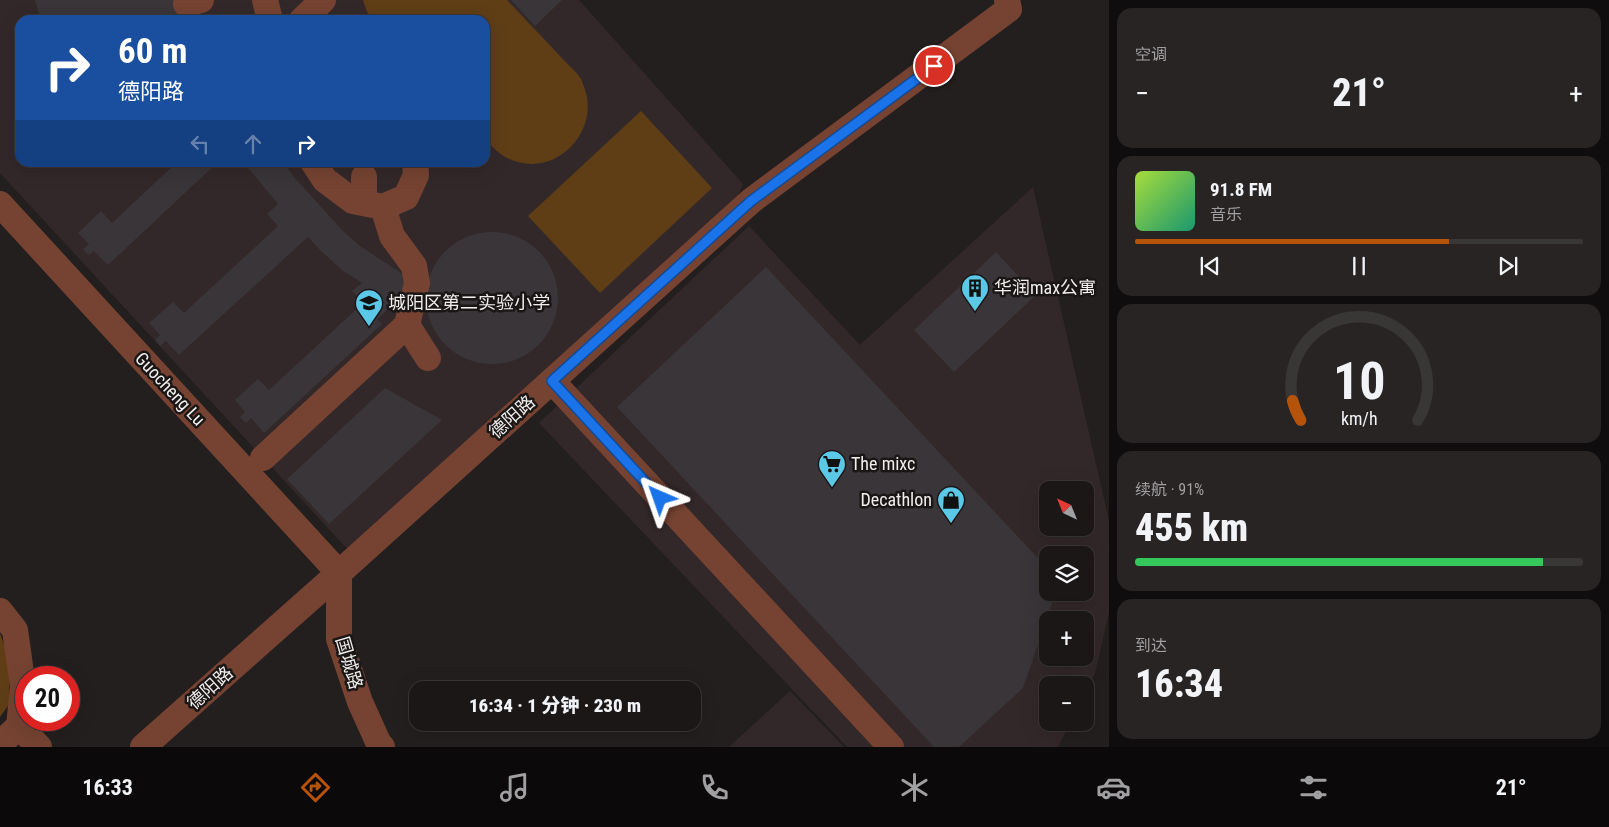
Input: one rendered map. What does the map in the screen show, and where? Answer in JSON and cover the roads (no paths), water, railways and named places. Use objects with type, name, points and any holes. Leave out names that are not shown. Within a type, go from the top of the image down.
[{"type":"street","points":[[265,0],[269,15]]},
{"type":"street","points":[[307,15],[323,0]]},
{"type":"street","name":"德阳路","points":[[143,747],[751,201],[1008,4]]},
{"type":"street","points":[[316,167],[325,180],[353,202],[373,205],[406,197],[416,175],[415,167]]},
{"type":"street","points":[[263,458],[407,325],[417,283],[414,266],[392,236],[373,205],[364,178]]},
{"type":"street","name":"Guocheng Lu","points":[[0,204],[339,573]]},
{"type":"street","points":[[407,325],[428,358]]},
{"type":"street","points":[[552,381],[890,747]]},
{"type":"street","name":"国城路","points":[[339,573],[339,639],[360,702],[382,747]]},
{"type":"street","points":[[0,611],[15,630],[20,666]]},
{"type":"street","points":[[0,744],[15,730]]},
{"type":"street","points":[[24,731],[39,747]]},
{"type":"place","name":"华润max公寓","points":[[975,312]]},
{"type":"place","name":"城阳区第二实验小学","points":[[369,327]]},
{"type":"place","name":"The mixc","points":[[832,488]]},
{"type":"place","name":"Decathlon","points":[[951,524]]}]
